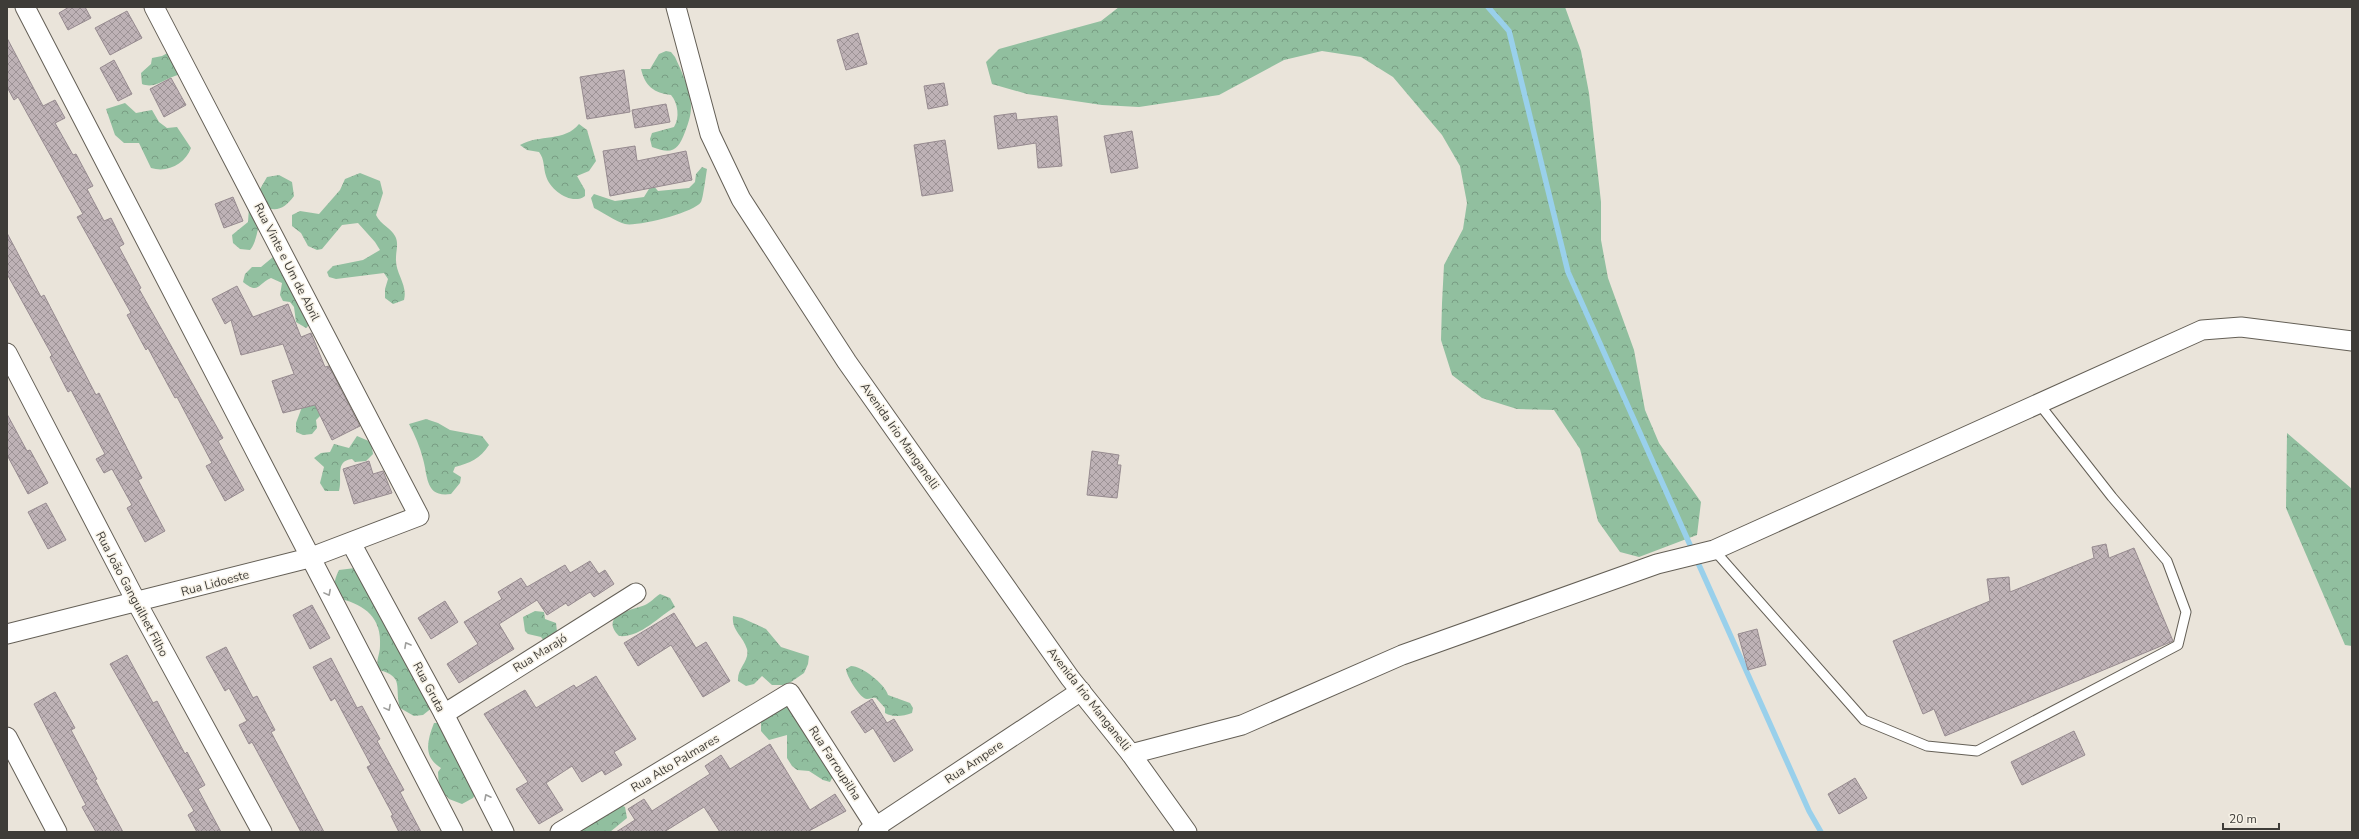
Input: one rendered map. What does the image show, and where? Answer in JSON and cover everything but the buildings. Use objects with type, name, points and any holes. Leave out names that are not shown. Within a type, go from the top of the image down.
[{"type":"street","points":[[25,7],[453,832]]},
{"type":"street","name":"Rua Vinte e Um de Abril","points":[[154,7],[419,516]]},
{"type":"street","name":"Avenida Irio Manganelli","points":[[676,7],[710,134],[741,199],[847,362],[1081,691],[1131,754],[1187,832]]},
{"type":"street","points":[[1131,754],[1242,725],[1402,656],[1657,564],[1714,550],[2040,405],[2071,388],[2202,330],[2241,327],[2352,341]]},
{"type":"street","name":"Rua João Ganguilhet Filho","points":[[7,353],[137,603],[262,832]]},
{"type":"street","name":"Rua Lidoeste","points":[[7,634],[137,603],[310,558],[351,544],[419,516]]},
{"type":"street","name":"Rua Gruta","points":[[351,544],[444,714],[504,832]]},
{"type":"street","name":"Rua Marajó","points":[[444,714],[636,593]]},
{"type":"street","name":"Rua Ampere","points":[[874,830],[1081,691]]},
{"type":"street","name":"Rua Farroupilha","points":[[790,693],[874,830]]},
{"type":"street","name":"Rua Alto Palmares","points":[[560,832],[790,693]]},
{"type":"street","points":[[7,736],[56,832]]},
{"type":"lane","points":[[1714,550],[1864,720],[1927,746],[1976,751],[2178,645],[2186,612],[2166,561],[2112,498],[2040,405]]},
{"type":"green space","points":[[1119,7],[1565,7],[1581,51],[1589,93],[1601,202],[1601,240],[1608,278],[1634,350],[1645,410],[1659,443],[1701,502],[1697,535],[1639,557],[1620,552],[1598,521],[1580,449],[1554,410],[1517,409],[1482,398],[1452,375],[1441,340],[1442,303],[1444,265],[1463,229],[1467,203],[1460,166],[1442,135],[1393,77],[1361,57],[1322,51],[1284,60],[1219,95],[1139,107],[1102,105],[1027,94],[992,84],[986,62],[999,49],[1101,21]]},
{"type":"green space","points":[[173,50],[183,74],[172,77],[158,84],[142,84],[141,73],[151,64],[152,58],[162,56]]},
{"type":"green space","points":[[666,51],[671,52],[680,67],[688,88],[691,107],[689,120],[680,143],[677,147],[670,151],[652,147],[650,139],[652,133],[674,127],[678,115],[677,106],[671,95],[651,88],[645,80],[641,69],[650,69],[659,54]]},
{"type":"green space","points":[[125,103],[136,113],[152,110],[159,122],[167,128],[177,127],[191,148],[185,159],[170,168],[151,168],[139,143],[124,143],[115,135],[106,109]]},
{"type":"green space","points":[[579,124],[587,130],[596,161],[589,171],[577,176],[585,190],[585,196],[580,199],[574,199],[562,195],[548,181],[539,152],[527,150],[520,145],[535,140],[559,136],[573,130]]},
{"type":"green space","points":[[702,167],[707,169],[701,202],[677,215],[641,223],[625,224],[594,208],[591,198],[594,194],[615,201],[644,197],[652,184],[658,191],[689,188],[695,182],[696,174]]},
{"type":"green space","points":[[360,173],[380,181],[383,193],[376,215],[393,233],[396,239],[396,264],[405,294],[404,300],[393,304],[385,298],[385,289],[388,279],[384,273],[336,279],[329,277],[327,272],[333,266],[363,260],[380,250],[358,223],[342,225],[322,249],[317,250],[308,246],[301,233],[292,226],[292,215],[300,211],[319,214],[340,190],[345,179]]},
{"type":"green space","points":[[279,175],[292,182],[294,196],[287,204],[280,208],[272,209],[262,206],[257,236],[253,246],[250,250],[240,249],[233,243],[232,235],[248,222],[249,208],[267,177]]},
{"type":"green space","points":[[273,257],[284,257],[309,325],[306,328],[296,322],[294,307],[290,302],[283,301],[280,295],[282,283],[271,278],[266,280],[258,287],[252,288],[243,282],[245,274],[252,267],[261,267]]},
{"type":"green space","points":[[318,401],[321,415],[316,420],[317,428],[312,434],[303,435],[296,432],[296,423],[302,407]]},
{"type":"green space","points":[[426,419],[438,423],[450,430],[482,436],[489,445],[482,454],[474,460],[455,467],[453,472],[461,477],[460,483],[451,494],[436,493],[432,489],[427,479],[420,450],[409,424]]},
{"type":"green space","points":[[2287,433],[2352,489],[2352,646],[2345,645],[2286,508]]},
{"type":"green space","points":[[357,436],[371,442],[373,454],[366,461],[355,462],[352,459],[346,460],[340,471],[339,491],[325,491],[320,483],[324,467],[314,458],[321,453],[330,452],[334,444],[349,448]]},
{"type":"green space","points":[[355,568],[421,666],[432,671],[438,682],[434,689],[433,707],[423,715],[414,716],[400,708],[397,684],[395,680],[392,676],[379,670],[378,660],[380,636],[375,620],[358,605],[341,599],[336,591],[335,581],[339,570]]},
{"type":"green space","points":[[660,594],[670,598],[675,607],[634,634],[619,636],[614,629],[613,623],[615,618],[626,611],[647,604]]},
{"type":"green space","points":[[535,611],[544,612],[545,619],[556,623],[558,640],[545,642],[541,637],[528,634],[525,631],[523,617]]},
{"type":"green space","points":[[733,616],[742,618],[766,629],[781,647],[809,656],[808,664],[804,673],[791,682],[783,685],[772,685],[762,676],[754,684],[746,686],[738,681],[739,672],[747,657],[747,649],[735,629]]},
{"type":"green space","points":[[851,666],[867,672],[878,681],[888,695],[910,703],[913,708],[912,713],[898,716],[888,715],[885,713],[885,708],[876,698],[864,698],[857,691],[848,676],[846,669]]},
{"type":"green space","points":[[781,706],[790,707],[833,776],[830,782],[823,780],[809,771],[797,770],[792,766],[787,758],[787,735],[769,740],[761,731],[761,717]]},
{"type":"green space","points":[[434,723],[442,723],[478,790],[473,798],[462,804],[449,799],[439,788],[438,772],[441,768],[431,759],[428,748],[428,742]]},
{"type":"green space","points":[[616,803],[625,807],[627,818],[610,832],[568,832]]},
{"type":"waterway","points":[[1488,7],[1509,31],[1568,272],[1809,811],[1821,832]]}]
